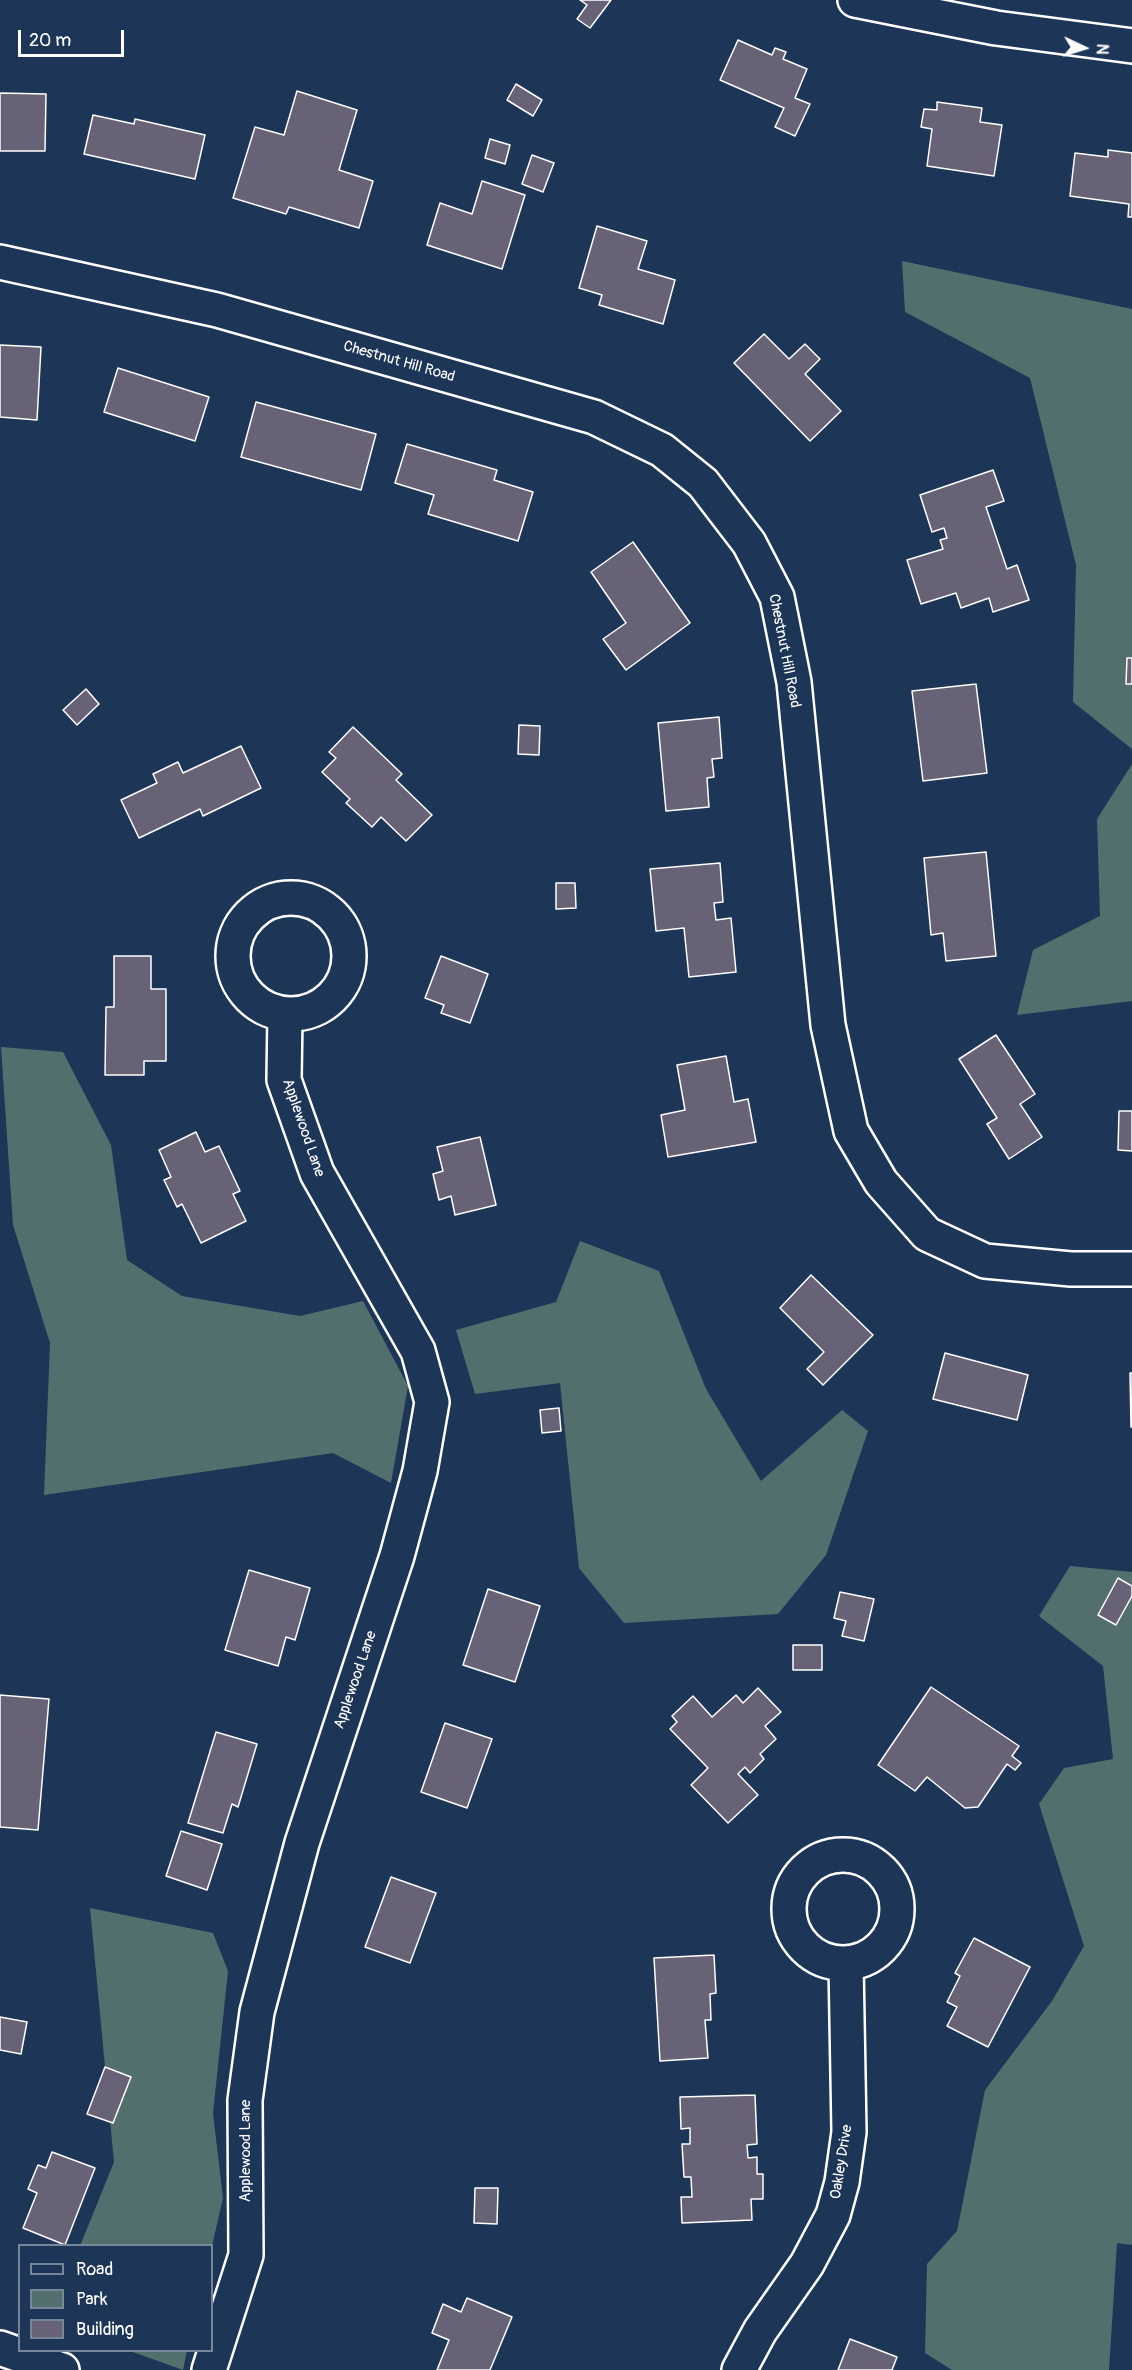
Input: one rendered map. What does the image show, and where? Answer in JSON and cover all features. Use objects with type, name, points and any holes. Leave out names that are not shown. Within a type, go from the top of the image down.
[{"type":"street","points":[[855,0],[996,28],[1132,46]]},
{"type":"street","name":"Chestnut Hill Road","points":[[0,262],[217,310],[594,417],[662,450],[702,483],[749,543],[777,597],[794,682],[828,1025],[851,1131],[881,1182],[927,1234],[985,1261],[1071,1269],[1132,1269]]},
{"type":"street","name":"Applewood Lane","points":[[209,2370],[246,2255],[245,2100],[256,2012],[302,1843],[397,1556],[420,1471],[432,1402],[418,1351],[317,1173],[284,1080],[285,1014]]},
{"type":"street","name":"Oakley Drive","points":[[739,2370],[760,2331],[807,2264],[833,2215],[842,2182],[849,2132],[846,1963]]},
{"type":"street","points":[[0,2348],[62,2370]]},
{"type":"green space","points":[[902,261],[1132,309],[1132,749],[1073,702],[1076,565],[1030,378],[905,312]]},
{"type":"green space","points":[[1132,764],[1132,1001],[1017,1015],[1033,950],[1100,916],[1097,819]]},
{"type":"green space","points":[[1,1047],[63,1052],[111,1145],[127,1260],[182,1296],[300,1316],[363,1301],[408,1386],[391,1483],[333,1453],[44,1495],[50,1343],[13,1225]]},
{"type":"green space","points":[[580,1241],[659,1271],[706,1389],[761,1481],[842,1410],[868,1431],[826,1555],[778,1614],[624,1623],[579,1568],[560,1383],[475,1394],[456,1330],[556,1302]]},
{"type":"green space","points":[[1070,1566],[1132,1572],[1132,2245],[1117,2243],[1109,2370],[952,2370],[925,2353],[927,2264],[957,2231],[985,2090],[1052,2001],[1084,1946],[1039,1804],[1064,1768],[1113,1759],[1103,1666],[1039,1616]]},
{"type":"green space","points":[[90,1908],[213,1933],[228,1971],[213,2113],[223,2198],[212,2244],[81,2244],[114,2162]]},
{"type":"green space","points":[[133,2352],[187,2352],[183,2370]]},
{"type":"building","points":[[580,0],[611,0],[590,28],[577,19],[587,5]]},
{"type":"building","points":[[738,40],[772,55],[775,48],[786,52],[783,59],[807,69],[795,98],[810,104],[795,136],[775,127],[784,108],[720,80]]},
{"type":"building","points":[[516,84],[542,100],[533,116],[507,100]]},
{"type":"building","points":[[297,91],[357,110],[339,170],[373,181],[359,228],[289,207],[286,214],[233,198],[255,127],[284,135]]},
{"type":"building","points":[[0,93],[46,94],[45,151],[0,151]]},
{"type":"building","points":[[937,102],[982,108],[980,122],[1002,125],[994,176],[927,166],[932,129],[921,127],[924,109],[937,110]]},
{"type":"building","points":[[93,115],[134,124],[135,119],[205,135],[195,179],[84,154]]},
{"type":"building","points":[[490,139],[510,145],[505,164],[485,158]]},
{"type":"building","points":[[1108,150],[1132,153],[1132,217],[1128,217],[1129,204],[1070,196],[1075,153],[1108,157]]},
{"type":"building","points":[[532,155],[554,163],[543,192],[522,184]]},
{"type":"building","points":[[482,181],[525,195],[502,269],[427,245],[440,203],[472,214]]},
{"type":"building","points":[[597,226],[647,241],[638,269],[675,280],[663,324],[599,305],[602,295],[579,288]]},
{"type":"building","points":[[764,334],[789,359],[805,344],[820,359],[805,374],[841,411],[810,441],[734,363]]},
{"type":"building","points":[[0,345],[41,347],[37,420],[0,417]]},
{"type":"building","points":[[118,368],[209,397],[195,441],[104,412]]},
{"type":"building","points":[[256,402],[376,434],[361,490],[241,457]]},
{"type":"building","points":[[407,444],[497,470],[494,480],[533,492],[518,541],[428,514],[434,495],[395,483]]},
{"type":"building","points":[[993,470],[1004,501],[986,507],[1007,569],[1017,565],[1029,600],[993,612],[989,598],[961,608],[956,593],[921,604],[907,560],[943,549],[940,540],[947,538],[944,528],[932,532],[920,495]]},
{"type":"building","points":[[633,542],[690,623],[626,670],[603,639],[626,623],[591,572]]},
{"type":"building","points":[[1127,658],[1132,658],[1132,684],[1126,684]]},
{"type":"building","points":[[976,684],[987,773],[923,781],[912,691]]},
{"type":"building","points":[[86,689],[99,704],[77,725],[63,710]]},
{"type":"building","points":[[719,717],[722,758],[712,759],[714,777],[707,778],[709,807],[666,811],[658,723]]},
{"type":"building","points":[[519,725],[540,726],[539,755],[518,754]]},
{"type":"building","points":[[353,727],[402,774],[396,780],[432,815],[406,841],[381,817],[372,827],[346,803],[350,799],[322,772],[336,758],[329,752]]},
{"type":"building","points":[[241,746],[261,788],[203,816],[200,809],[139,838],[121,800],[157,783],[153,774],[178,762],[183,773]]},
{"type":"building","points":[[986,852],[996,956],[946,961],[943,933],[931,935],[924,858]]},
{"type":"building","points":[[720,863],[723,902],[714,903],[716,920],[731,918],[736,972],[689,977],[684,928],[656,931],[650,869]]},
{"type":"building","points":[[556,883],[575,883],[576,908],[556,909]]},
{"type":"building","points":[[114,956],[151,956],[151,989],[166,989],[166,1061],[144,1061],[144,1075],[105,1075],[106,1007],[114,1007]]},
{"type":"building","points":[[441,956],[488,974],[470,1023],[441,1013],[444,1005],[425,998]]},
{"type":"building","points":[[996,1035],[1035,1094],[1020,1104],[1042,1137],[1009,1159],[987,1124],[997,1118],[959,1059]]},
{"type":"building","points":[[726,1056],[734,1102],[748,1099],[756,1142],[668,1157],[661,1115],[685,1110],[677,1065]]},
{"type":"building","points":[[1119,1111],[1132,1111],[1132,1151],[1118,1150]]},
{"type":"building","points":[[196,1132],[205,1152],[219,1146],[240,1191],[233,1194],[246,1221],[201,1243],[182,1204],[177,1207],[164,1180],[171,1177],[159,1150]]},
{"type":"building","points":[[480,1137],[496,1205],[455,1215],[451,1196],[439,1200],[433,1174],[443,1171],[437,1147]]},
{"type":"building","points":[[811,1275],[873,1335],[823,1385],[807,1369],[824,1352],[780,1308]]},
{"type":"building","points":[[945,1353],[1028,1375],[1017,1420],[933,1399]]},
{"type":"building","points":[[1130,1373],[1132,1373],[1132,1427],[1131,1427]]},
{"type":"building","points":[[559,1408],[561,1431],[542,1433],[540,1410]]},
{"type":"building","points":[[249,1570],[310,1588],[295,1640],[286,1637],[278,1666],[225,1650]]},
{"type":"building","points":[[1118,1578],[1132,1586],[1132,1596],[1116,1625],[1098,1615]]},
{"type":"building","points":[[488,1589],[540,1606],[515,1682],[463,1665]]},
{"type":"building","points":[[840,1592],[874,1599],[864,1641],[842,1636],[846,1621],[834,1618]]},
{"type":"building","points":[[793,1645],[822,1645],[822,1670],[793,1670]]},
{"type":"building","points":[[931,1687],[1019,1746],[1012,1756],[1021,1763],[1015,1770],[1007,1764],[978,1807],[965,1808],[927,1777],[915,1791],[878,1765]]},
{"type":"building","points":[[758,1688],[781,1712],[765,1726],[776,1739],[760,1754],[764,1759],[750,1773],[745,1767],[738,1774],[758,1795],[728,1823],[691,1785],[708,1768],[670,1729],[677,1722],[672,1716],[693,1696],[712,1717],[736,1695],[743,1703]]},
{"type":"building","points":[[0,1695],[49,1699],[38,1830],[0,1827]]},
{"type":"building","points":[[445,1723],[492,1739],[467,1808],[421,1792]]},
{"type":"building","points":[[216,1732],[257,1744],[238,1807],[232,1804],[223,1833],[188,1823]]},
{"type":"building","points":[[181,1831],[222,1844],[207,1890],[166,1876]]},
{"type":"building","points":[[391,1877],[436,1893],[410,1963],[365,1947]]},
{"type":"building","points":[[974,1938],[1030,1967],[988,2047],[947,2026],[957,2007],[947,2002],[960,1976],[955,1973]]},
{"type":"building","points":[[714,1955],[716,1993],[710,1994],[711,2020],[705,2020],[708,2058],[660,2061],[654,1958]]},
{"type":"building","points":[[0,2017],[27,2022],[21,2054],[0,2050]]},
{"type":"building","points":[[105,2067],[131,2077],[113,2123],[87,2114]]},
{"type":"building","points":[[755,2095],[757,2144],[747,2145],[748,2158],[757,2157],[757,2174],[763,2174],[763,2199],[751,2199],[752,2220],[682,2223],[681,2197],[692,2197],[691,2177],[684,2177],[682,2144],[690,2144],[690,2128],[681,2129],[680,2097]]},
{"type":"building","points":[[52,2152],[95,2168],[65,2244],[23,2228],[37,2193],[28,2189],[38,2165],[46,2168]]},
{"type":"building","points":[[475,2188],[498,2188],[497,2224],[474,2223]]},
{"type":"building","points":[[467,2298],[512,2317],[490,2370],[437,2370],[449,2340],[432,2333],[443,2304],[461,2312]]},
{"type":"building","points":[[850,2339],[897,2357],[892,2370],[838,2370]]}]
